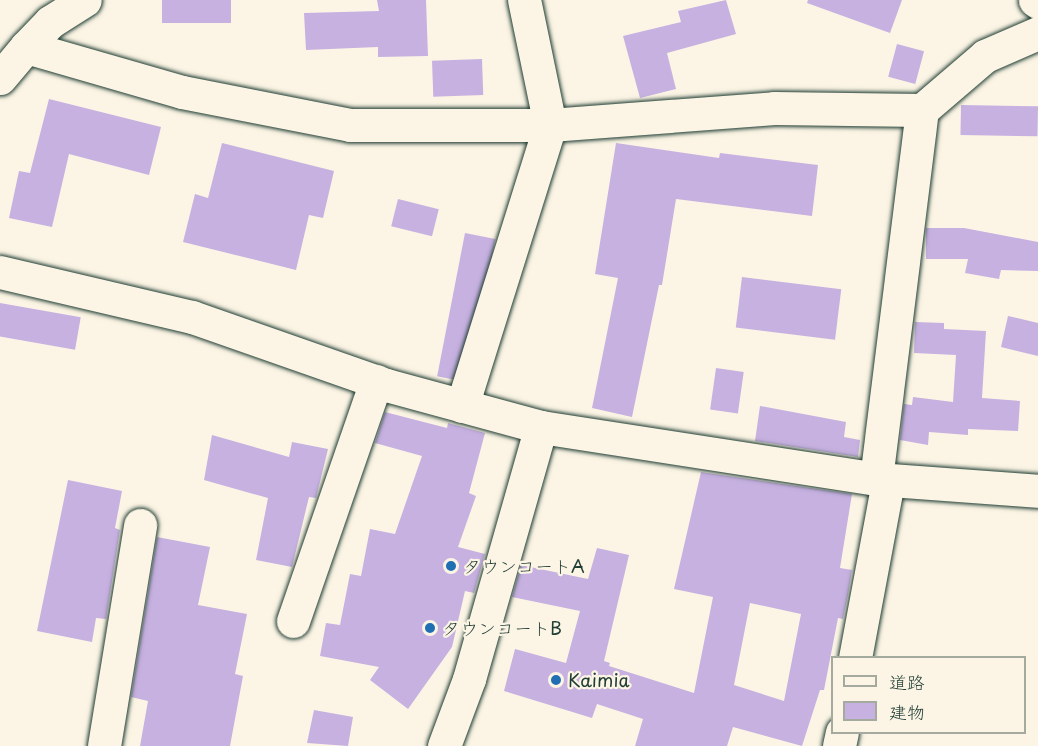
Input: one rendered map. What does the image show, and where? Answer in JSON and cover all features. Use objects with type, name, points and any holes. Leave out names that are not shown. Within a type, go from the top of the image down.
[{"type":"street","points":[[0,78],[50,22],[85,0]]},
{"type":"street","points":[[462,406],[550,125],[524,0]]},
{"type":"street","points":[[26,47],[182,92],[339,123],[550,125],[774,108],[922,110],[985,56],[1038,33]]},
{"type":"street","points":[[855,656],[882,480],[922,110]]},
{"type":"street","points":[[0,272],[183,314],[376,381],[541,427],[882,480],[1038,491]]},
{"type":"street","points":[[293,621],[376,381]]},
{"type":"street","points":[[444,746],[469,679],[541,427]]},
{"type":"street","points":[[104,746],[140,525]]},
{"type":"building","points":[[162,0],[231,0],[231,23],[162,23]]},
{"type":"building","points":[[377,0],[426,0],[428,56],[378,57],[378,47],[306,50],[304,13],[379,11]]},
{"type":"building","points":[[726,0],[736,34],[667,53],[676,89],[640,98],[623,36],[681,22],[678,11]]},
{"type":"building","points":[[808,0],[902,0],[890,33],[807,3]]},
{"type":"building","points":[[897,44],[924,51],[915,84],[888,77]]},
{"type":"building","points":[[482,59],[483,95],[433,97],[432,61]]},
{"type":"building","points":[[49,99],[161,127],[149,175],[69,154],[52,227],[9,218],[19,171],[30,173]]},
{"type":"building","points":[[961,105],[1038,106],[1037,136],[960,135]]},
{"type":"building","points":[[222,143],[334,171],[323,218],[309,215],[296,270],[183,242],[195,194],[208,198]]},
{"type":"building","points":[[616,143],[719,158],[720,153],[818,165],[812,216],[676,199],[662,285],[659,285],[632,417],[592,408],[618,278],[595,274]]},
{"type":"building","points":[[398,199],[439,209],[432,236],[391,226]]},
{"type":"building","points":[[926,228],[964,228],[1038,242],[1038,271],[1001,270],[999,279],[965,273],[968,259],[926,259]]},
{"type":"building","points":[[465,233],[495,239],[468,382],[437,376]]},
{"type":"building","points":[[742,277],[841,289],[835,340],[736,328]]},
{"type":"building","points":[[0,303],[81,317],[75,350],[0,337]]},
{"type":"building","points":[[1008,316],[1038,323],[1038,356],[1001,347]]},
{"type":"building","points":[[915,322],[944,323],[944,329],[986,331],[982,398],[1020,401],[1018,431],[968,429],[968,435],[929,432],[928,445],[900,440],[904,404],[912,405],[913,397],[953,402],[956,355],[914,353]]},
{"type":"building","points":[[716,368],[744,372],[738,413],[710,410]]},
{"type":"building","points":[[760,406],[846,422],[844,437],[860,440],[858,457],[755,441]]},
{"type":"building","points":[[385,412],[447,428],[448,423],[485,433],[469,493],[476,496],[458,547],[485,554],[474,593],[465,591],[452,647],[408,709],[370,680],[379,667],[320,656],[326,623],[340,625],[350,574],[361,576],[370,529],[395,534],[422,456],[375,443]]},
{"type":"building","points":[[212,435],[289,457],[292,442],[328,449],[316,498],[309,497],[292,567],[256,560],[268,498],[204,480]]},
{"type":"building","points":[[701,472],[852,494],[840,568],[852,570],[848,595],[843,619],[838,618],[824,690],[820,690],[802,746],[733,727],[727,746],[635,746],[643,719],[597,704],[592,718],[504,691],[515,649],[566,663],[580,611],[512,597],[521,565],[588,579],[597,548],[629,555],[604,661],[610,663],[609,666],[694,693],[713,597],[674,589]],"holes":[[[750,603],[801,614],[784,701],[734,685]]]},
{"type":"building","points":[[68,480],[122,491],[115,528],[120,530],[106,619],[96,618],[92,642],[37,631]]},
{"type":"building","points":[[157,537],[210,547],[198,605],[247,614],[235,674],[243,676],[230,746],[140,746],[148,701],[131,697]]},
{"type":"building","points":[[314,710],[353,717],[348,746],[307,743]]},
{"type":"place","name":"タウンコートA","points":[[451,566]]},
{"type":"place","name":"タウンコートB","points":[[430,628]]},
{"type":"place","name":"Kaimia","points":[[556,680]]}]
